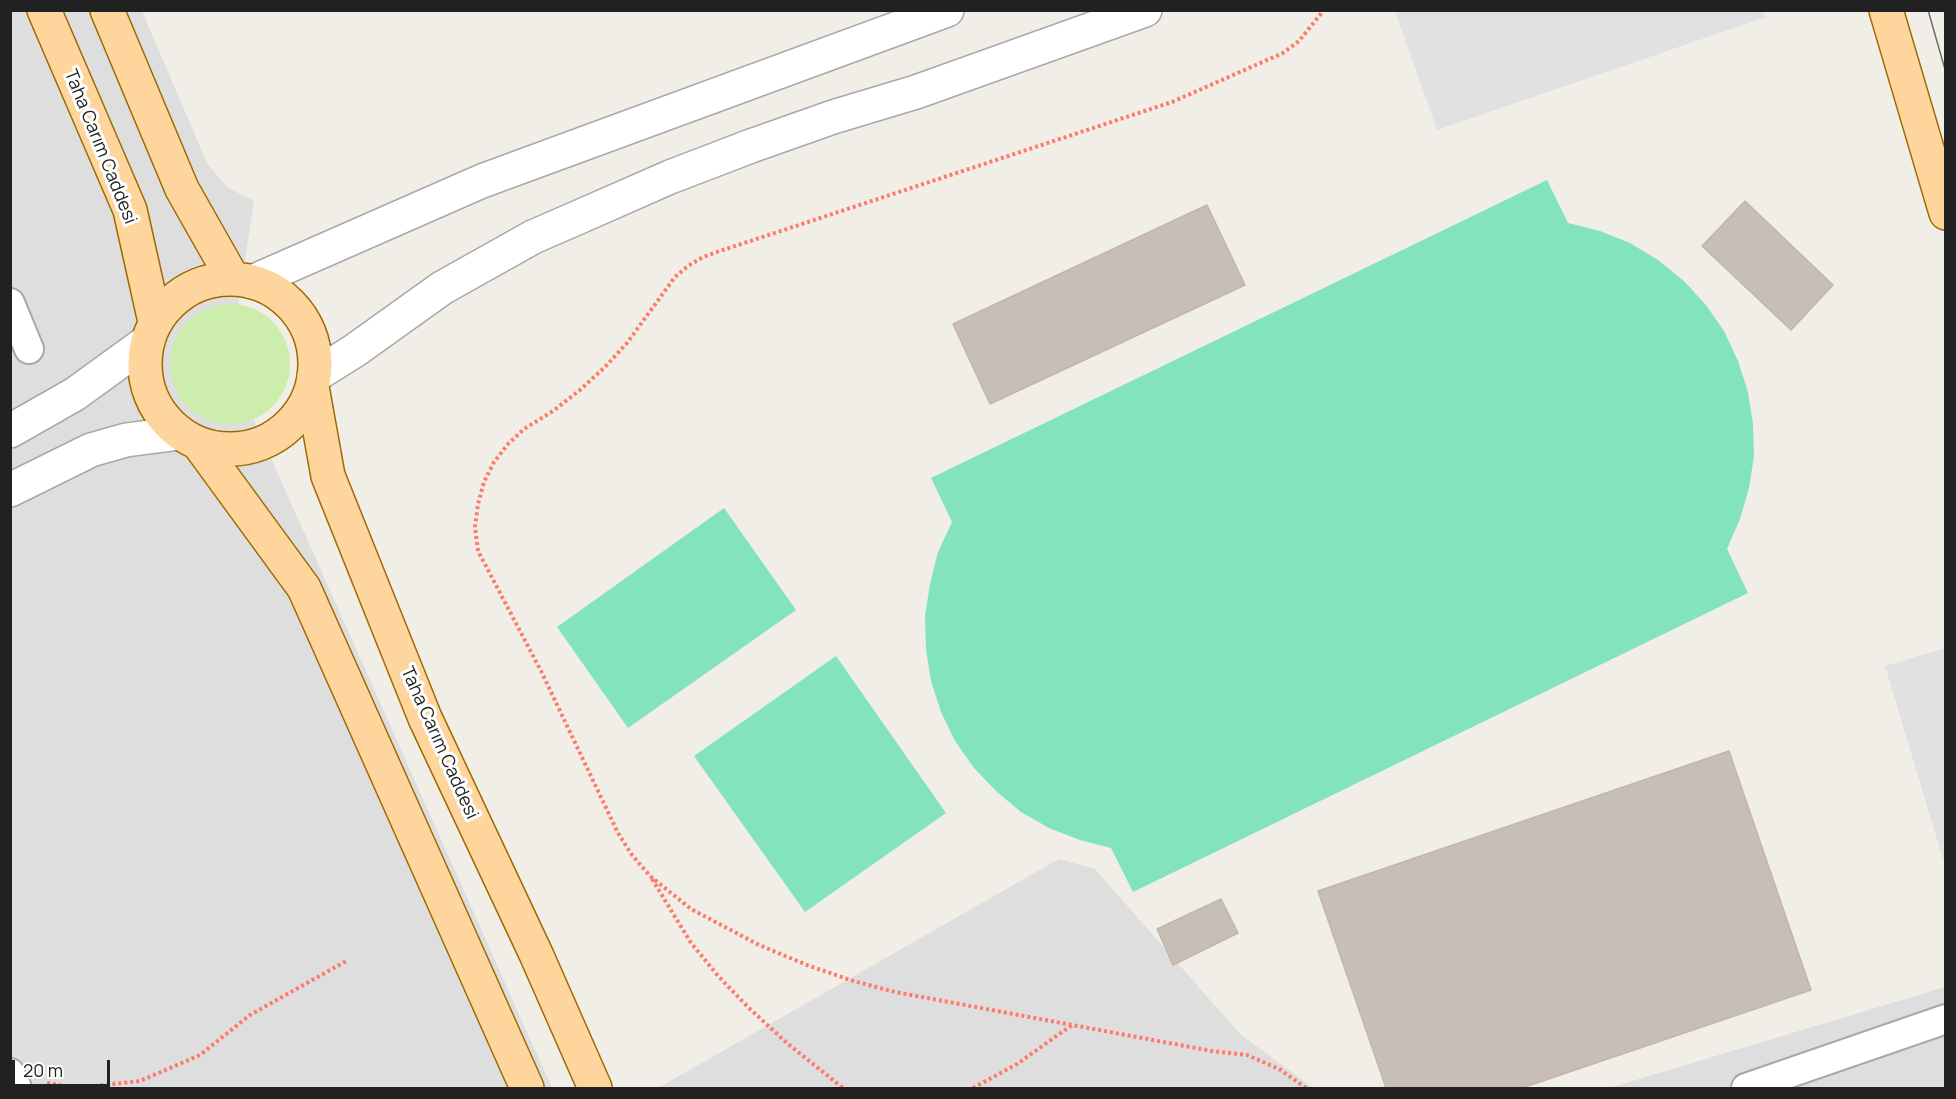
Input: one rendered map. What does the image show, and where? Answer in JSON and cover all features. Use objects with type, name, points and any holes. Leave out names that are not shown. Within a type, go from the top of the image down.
[{"type":"main road","name":"Taha Carım Caddesi","points":[[44,10],[130,210],[152,332]]},
{"type":"main road","points":[[107,10],[182,189],[243,281]]},
{"type":"main road","points":[[1886,10],[1946,213]]},
{"type":"main road","points":[[189,438],[218,448],[238,449],[258,444],[277,435],[292,422],[306,403],[315,366],[314,346],[307,326],[296,309],[280,295],[262,285],[222,279],[202,283],[183,292],[167,306],[152,332],[145,361],[150,392],[153,401],[165,418],[189,438],[304,588],[527,1089]]},
{"type":"main road","name":"Taha Carım Caddesi","points":[[313,381],[328,476],[416,696],[536,954],[595,1089]]},
{"type":"street","points":[[243,281],[482,181],[948,10]]},
{"type":"street","points":[[313,381],[442,288],[533,237],[589,212],[670,177],[751,146],[916,92],[1145,10]]},
{"type":"street","points":[[10,303],[29,349]]},
{"type":"street","points":[[10,431],[75,394],[152,332]]},
{"type":"street","points":[[10,490],[91,450],[126,440],[189,438]]},
{"type":"street","points":[[1746,1089],[1946,1019]]},
{"type":"path","points":[[843,1089],[788,1044],[719,977],[691,943],[650,876],[632,855],[618,833],[541,671],[477,551],[475,527],[484,482],[494,462],[508,444],[524,429],[553,411],[580,390],[605,367],[627,343],[675,277],[703,257],[1172,102],[1283,53],[1299,41],[1324,10]]},
{"type":"path","points":[[650,876],[691,909],[759,945],[807,965],[895,992],[1212,1051],[1247,1055],[1279,1069],[1306,1089]]},
{"type":"path","points":[[13,1080],[76,1088],[140,1081],[200,1055],[250,1015],[348,960]]},
{"type":"path","points":[[973,1089],[1017,1064],[1073,1025]]},
{"type":"shaded area","points":[[1763,10],[1766,17],[1437,130],[1395,11]]},
{"type":"shaded area","points":[[10,11],[142,11],[208,165],[227,187],[254,201],[229,364],[552,1088],[11,1088]]},
{"type":"shaded area","points":[[1946,648],[1945,866],[1885,666]]},
{"type":"shaded area","points":[[1059,859],[1095,869],[1240,1034],[1313,1088],[658,1088]]},
{"type":"shaded area","points":[[1945,987],[1945,1088],[1609,1088]]},
{"type":"green space","points":[[1547,180],[1568,223],[1600,231],[1630,243],[1658,260],[1684,281],[1706,305],[1724,331],[1738,361],[1748,392],[1753,424],[1754,456],[1749,488],[1740,519],[1727,549],[1748,593],[1133,892],[1111,848],[1080,840],[1049,828],[1021,812],[974,768],[955,741],[941,712],[931,681],[926,649],[925,616],[930,584],[938,552],[952,522],[931,478]]},
{"type":"green space","points":[[230,304],[253,308],[273,321],[286,341],[290,364],[286,387],[273,407],[253,420],[230,424],[207,420],[187,407],[174,387],[170,364],[174,341],[187,321],[207,308]]},
{"type":"green space","points":[[724,508],[796,610],[628,728],[557,627]]},
{"type":"green space","points":[[836,656],[946,813],[805,912],[694,756]]},
{"type":"building","points":[[1745,201],[1833,285],[1791,330],[1702,246]]},
{"type":"building","points":[[1207,205],[1245,285],[990,404],[953,324]]},
{"type":"building","points":[[1729,751],[1811,990],[1522,1088],[1386,1088],[1318,891]]},
{"type":"building","points":[[1221,899],[1238,933],[1173,965],[1157,929]]},
{"type":"tram line","points":[[1928,10],[1946,73]]}]
